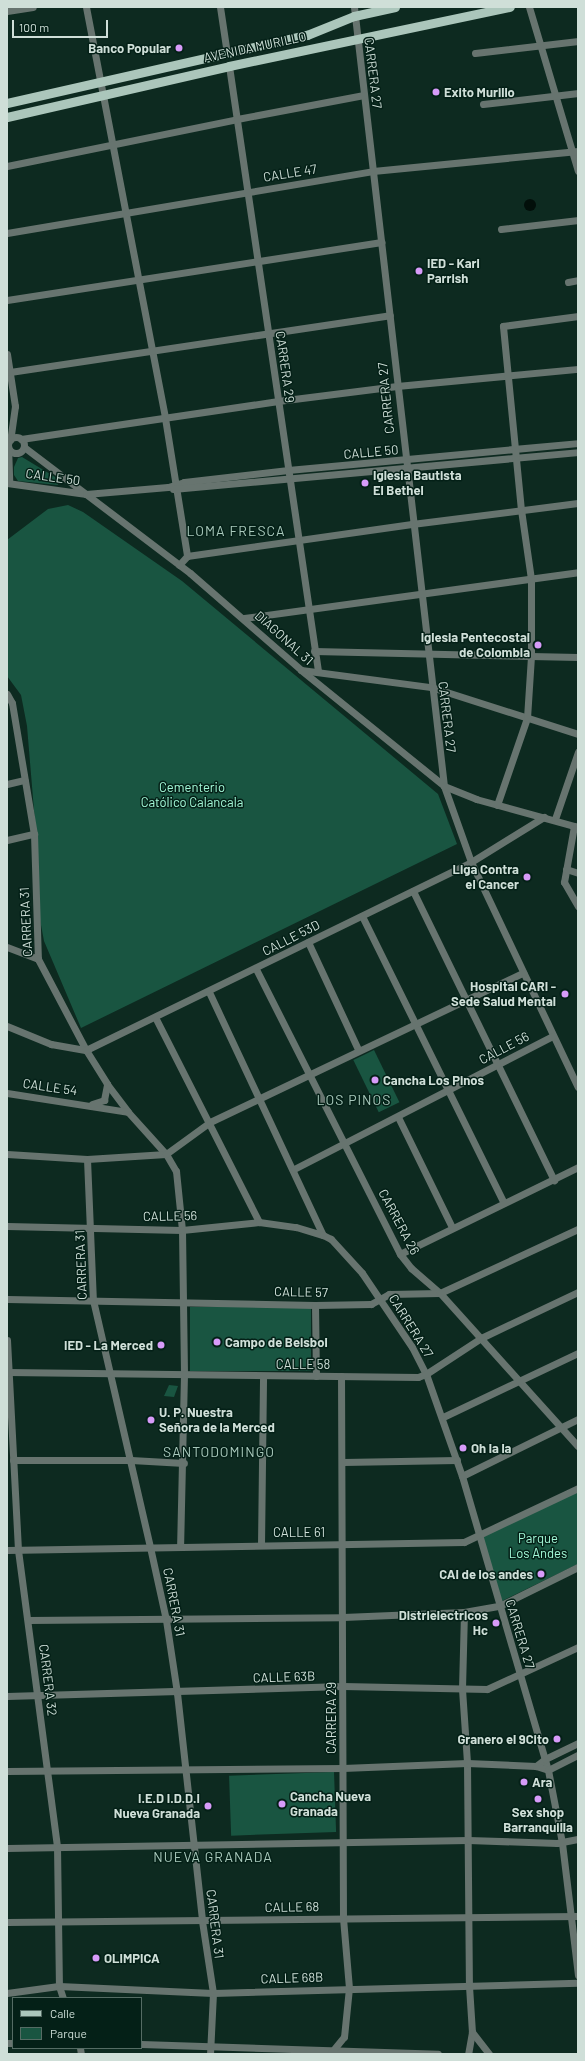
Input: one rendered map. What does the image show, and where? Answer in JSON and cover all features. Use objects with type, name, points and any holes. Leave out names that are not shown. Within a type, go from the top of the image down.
[{"type":"main road","name":"AVENIDA MURILLO","points":[[7,103],[307,35],[354,12],[395,7]]},
{"type":"main road","name":"AVENIDA MURILLO","points":[[7,117],[230,66],[510,7]]},
{"type":"street","points":[[7,12],[33,7]]},
{"type":"street","points":[[86,7],[165,418],[187,556]]},
{"type":"street","points":[[220,7],[227,54]]},
{"type":"street","points":[[529,7],[555,96],[575,151],[578,171]]},
{"type":"street","name":"CARRERA 27","points":[[354,12],[374,171],[420,594],[444,786],[470,862],[578,1087]]},
{"type":"street","points":[[475,53],[540,44],[578,41]]},
{"type":"street","name":"CARRERA 29","points":[[230,66],[289,480],[318,671]]},
{"type":"street","points":[[483,104],[578,93]]},
{"type":"street","points":[[7,166],[113,146],[237,119],[364,95]]},
{"type":"street","name":"CALLE 47","points":[[7,233],[374,171],[575,151]]},
{"type":"street","points":[[500,229],[578,220]]},
{"type":"street","points":[[7,300],[139,281],[382,242]]},
{"type":"street","points":[[568,282],[578,280]]},
{"type":"street","points":[[10,372],[390,315]]},
{"type":"street","points":[[498,805],[527,718],[531,656],[531,579],[521,510],[510,376],[504,326],[578,316]]},
{"type":"street","points":[[7,354],[15,406],[9,426],[18,445]]},
{"type":"street","points":[[8,483],[9,462],[18,445],[42,437],[278,401],[397,386],[578,369]]},
{"type":"street","name":"CALLE 50","points":[[8,483],[56,492],[86,494],[168,487],[289,480],[516,449],[578,443]]},
{"type":"street","points":[[9,462],[18,445]]},
{"type":"street","name":"DIAGONAL 31","points":[[18,445],[86,494],[179,565],[244,618],[300,670],[444,786],[460,794],[544,817]]},
{"type":"street","name":"CALLE 50","points":[[177,487],[288,470],[516,459],[578,452]]},
{"type":"street","points":[[56,492],[63,486],[64,479]]},
{"type":"street","points":[[179,565],[187,556],[412,524],[578,503]]},
{"type":"street","points":[[244,618],[578,572]]},
{"type":"street","points":[[314,651],[427,652],[578,657]]},
{"type":"street","points":[[300,670],[318,671],[431,687],[578,734]]},
{"type":"street","name":"CARRERA 31","points":[[7,694],[25,780],[34,834],[38,959],[86,1050],[107,1084],[128,1112],[166,1154],[176,1171],[182,1230],[184,1374],[184,1462],[180,1546]]},
{"type":"street","points":[[555,819],[578,752]]},
{"type":"street","points":[[7,784],[25,780]]},
{"type":"street","points":[[544,817],[576,826],[566,869],[565,886],[578,906]]},
{"type":"street","name":"CALLE 53D","points":[[86,1050],[209,992],[413,891],[470,862],[544,817]]},
{"type":"street","points":[[7,840],[34,834]]},
{"type":"street","points":[[566,869],[578,873]]},
{"type":"street","points":[[413,891],[554,1180]]},
{"type":"street","points":[[362,916],[504,1203]]},
{"type":"street","points":[[308,942],[358,1049]]},
{"type":"street","points":[[7,947],[38,959]]},
{"type":"street","name":"CARRERA 26","points":[[256,969],[400,1254],[411,1268],[440,1293],[578,1446]]},
{"type":"street","points":[[7,1154],[87,1159],[166,1154],[210,1122],[358,1049],[415,1024],[523,972]]},
{"type":"street","points":[[209,992],[324,1235]]},
{"type":"street","points":[[155,1017],[210,1122],[259,1222]]},
{"type":"street","points":[[7,1026],[50,1044],[86,1050]]},
{"type":"street","name":"CALLE 56","points":[[294,1169],[398,1117],[553,1036]]},
{"type":"street","name":"CALLE 54","points":[[90,1104],[104,1100],[107,1084]]},
{"type":"street","name":"CALLE 54","points":[[7,1093],[90,1104],[128,1112]]},
{"type":"street","points":[[398,1117],[452,1227]]},
{"type":"street","name":"CARRERA 31","points":[[87,1159],[92,1228],[93,1300],[131,1460],[166,1620],[177,1693],[202,1921],[213,1993],[210,2050]]},
{"type":"street","points":[[400,1254],[452,1227],[554,1180],[578,1167]]},
{"type":"street","name":"CALLE 56","points":[[7,1226],[182,1230],[259,1222],[296,1227],[324,1235],[331,1239]]},
{"type":"street","name":"CALLE 57","points":[[7,1299],[315,1305],[371,1304],[388,1294],[440,1293],[578,1229]]},
{"type":"street","name":"CARRERA 27","points":[[331,1239],[362,1273],[412,1347],[426,1374],[443,1417],[462,1476],[478,1536],[548,1770],[574,1916],[578,1975]]},
{"type":"street","name":"CALLE 58","points":[[8,1372],[110,1372],[263,1376],[418,1377],[426,1374],[481,1338],[578,1292]]},
{"type":"street","points":[[315,1305],[316,1376]]},
{"type":"street","name":"CARRERA 32","points":[[7,1340],[18,1550],[58,1846],[60,1921],[59,1986],[63,1997]]},
{"type":"street","points":[[443,1417],[521,1382],[578,1353]]},
{"type":"street","points":[[261,1545],[263,1376]]},
{"type":"street","name":"CARRERA 29","points":[[332,2052],[345,2032],[349,1988],[343,1918],[343,1462],[341,1376]]},
{"type":"street","points":[[462,1476],[578,1419]]},
{"type":"street","points":[[13,1460],[131,1460],[184,1462]]},
{"type":"street","points":[[343,1462],[456,1460]]},
{"type":"street","name":"CALLE 61","points":[[7,1550],[464,1542],[578,1488]]},
{"type":"street","points":[[28,1620],[166,1620],[343,1617],[464,1612],[499,1606],[578,1567]]},
{"type":"street","points":[[464,1612],[462,1689],[467,1763],[469,1986],[472,2032],[468,2054]]},
{"type":"street","name":"CALLE 63B","points":[[7,1696],[37,1694],[177,1693],[343,1686],[462,1689],[488,1688],[520,1675],[578,1647]]},
{"type":"street","points":[[536,1766],[545,1758],[578,1743]]},
{"type":"street","points":[[7,1771],[48,1769],[343,1768],[467,1763],[536,1766],[548,1770],[578,1755]]},
{"type":"street","points":[[7,1848],[468,1840],[562,1843],[578,1839]]},
{"type":"street","name":"CALLE 68","points":[[7,1922],[574,1916]]},
{"type":"street","name":"CALLE 68B","points":[[7,1993],[59,1986],[213,1993],[349,1988],[578,1983]]},
{"type":"street","points":[[472,2032],[489,2054]]},
{"type":"street","points":[[142,2044],[210,2050],[438,2054]]},
{"type":"green space","points":[[22,457],[55,477],[58,485],[18,481],[14,475],[14,467],[18,458]]},
{"type":"green space","name":"Cementerio Católico Calancala","points":[[68,505],[83,512],[182,581],[438,794],[457,844],[81,1028],[44,941],[38,909],[39,870],[27,726],[21,695],[7,676],[7,540],[48,509]]},
{"type":"green space","name":"Cancha Los Pinos","points":[[374,1050],[399,1102],[379,1112],[353,1060]]},
{"type":"green space","points":[[190,1307],[311,1307],[311,1371],[190,1371]]},
{"type":"green space","points":[[169,1385],[178,1386],[174,1397],[164,1396]]},
{"type":"green space","name":"Parque Los Andes","points":[[578,1490],[578,1564],[502,1601],[483,1537]]},
{"type":"green space","name":"Cancha Nueva Granada","points":[[334,1772],[336,1832],[231,1836],[229,1776]]},
{"type":"shaded area","points":[[528,199],[532,199],[536,205],[532,211],[528,211],[524,207],[524,203]]},
{"type":"place","name":"Banco Popular","points":[[179,48]]},
{"type":"place","name":"Exito Murillo","points":[[436,92]]},
{"type":"place","name":"IED - Karl Parrish","points":[[419,271]]},
{"type":"place","name":"Iglesia Bautista El Bethel","points":[[365,483]]},
{"type":"place","name":"Iglesia Pentecostal de Colombia","points":[[538,645]]},
{"type":"place","name":"Liga Contra el Cancer","points":[[527,877]]},
{"type":"place","name":"Hospital CARI - Sede Salud Mental","points":[[565,994]]},
{"type":"place","name":"Cancha Los Pinos","points":[[375,1080]]},
{"type":"place","name":"Campo de Beisbol","points":[[217,1342]]},
{"type":"place","name":"IED - La Merced","points":[[161,1345]]},
{"type":"place","name":"U. P. Nuestra Señora de la Merced","points":[[151,1420]]},
{"type":"place","name":"Oh la la","points":[[463,1448]]},
{"type":"place","name":"CAI de los andes","points":[[541,1574]]},
{"type":"place","name":"Distrielectricos Hc","points":[[496,1623]]},
{"type":"place","name":"Granero el 9Cito","points":[[557,1739]]},
{"type":"place","name":"Ara","points":[[524,1782]]},
{"type":"place","name":"Sex shop Barranquilla","points":[[538,1799]]},
{"type":"place","name":"Cancha Nueva Granada","points":[[282,1804]]},
{"type":"place","name":"I.E.D I.D.D.I Nueva Granada","points":[[208,1806]]},
{"type":"place","name":"OLIMPICA","points":[[96,1958]]},
{"type":"district","name":"LOMA FRESCA","points":[[236,531]]},
{"type":"district","name":"LOS PINOS","points":[[354,1100]]},
{"type":"district","name":"SANTODOMINGO","points":[[219,1452]]},
{"type":"district","name":"NUEVA GRANADA","points":[[213,1857]]}]
